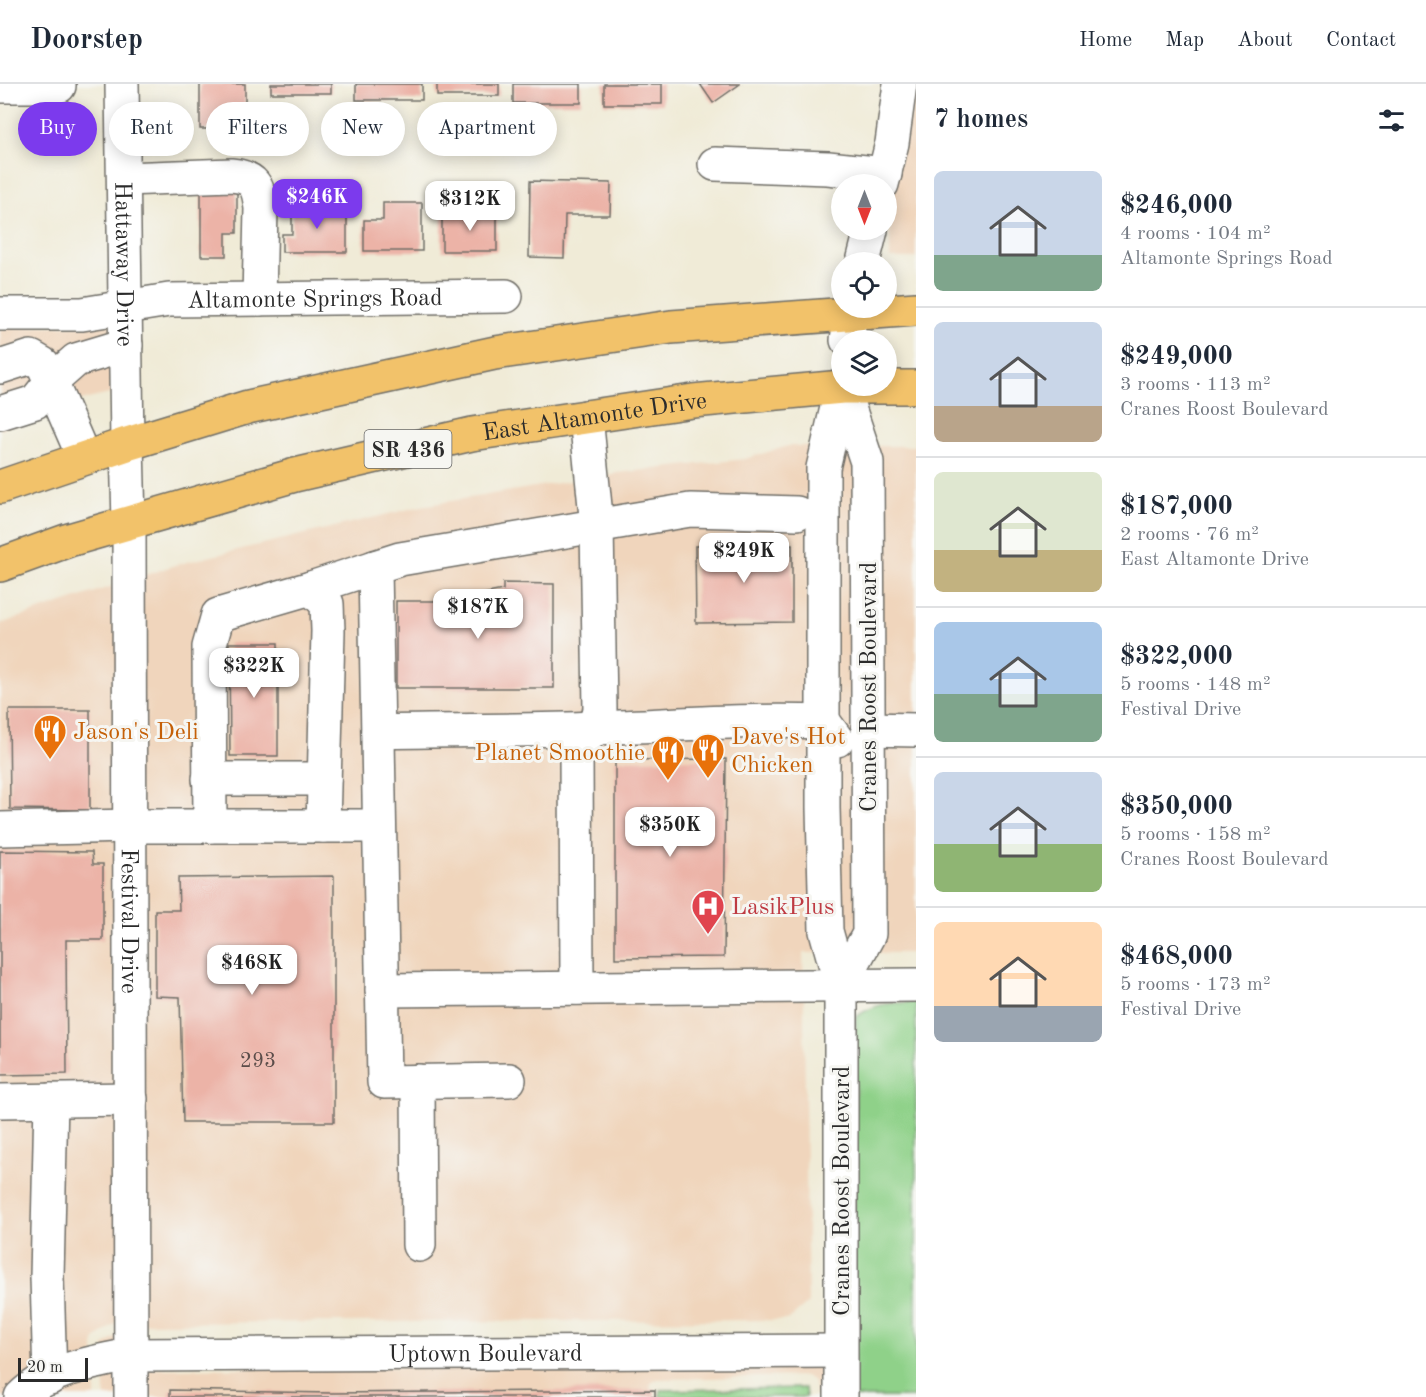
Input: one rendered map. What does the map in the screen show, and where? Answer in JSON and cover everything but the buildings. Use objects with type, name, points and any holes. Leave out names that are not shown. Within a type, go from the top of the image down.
[{"type":"main road","points":[[0,487],[127,444],[248,407],[495,353],[671,327],[850,320],[916,309]]},
{"type":"main road","name":"East Altamonte Drive","points":[[0,565],[69,540],[306,473],[472,434],[693,401],[831,387]]},
{"type":"main road","name":"East Altamonte Drive","points":[[897,387],[916,387]]},
{"type":"street","points":[[0,86],[59,86],[59,84]]},
{"type":"street","name":"Hattaway Drive","points":[[122,84],[127,444]]},
{"type":"street","points":[[885,174],[900,84]]},
{"type":"street","points":[[715,164],[828,168],[859,174]]},
{"type":"street","points":[[123,179],[231,175],[242,176],[254,183],[259,193],[261,208],[259,299]]},
{"type":"street","name":"Altamonte Springs Road","points":[[0,314],[82,314],[169,300],[506,296]]},
{"type":"street","points":[[0,413],[35,402],[51,382],[76,360],[126,345]]},
{"type":"street","points":[[0,367],[31,357],[43,364],[84,458]]},
{"type":"street","name":"Cranes Roost Boulevard","points":[[840,396],[823,468],[826,931],[841,985],[841,1397]]},
{"type":"street","name":"Cranes Roost Boulevard","points":[[841,985],[869,934],[867,462],[845,396]]},
{"type":"street","points":[[577,988],[576,747],[596,728],[600,709],[597,526],[586,417]]},
{"type":"street","name":"Festival Drive","points":[[127,444],[131,1397]]},
{"type":"street","points":[[210,826],[209,647],[218,615],[311,588],[400,558],[690,510],[797,513]]},
{"type":"street","points":[[375,567],[384,1082],[509,1080]]},
{"type":"street","points":[[311,588],[327,604],[323,826]]},
{"type":"street","points":[[824,632],[841,686],[868,729],[916,730]]},
{"type":"street","points":[[378,732],[596,728],[690,722],[824,722],[851,763],[869,833]]},
{"type":"street","points":[[209,779],[324,779]]},
{"type":"street","points":[[0,829],[130,826],[379,826]]},
{"type":"street","points":[[382,990],[916,985]]},
{"type":"street","points":[[417,1081],[419,1245]]},
{"type":"street","points":[[0,1101],[131,1099]]},
{"type":"street","points":[[34,1389],[47,1277],[51,1100]]},
{"type":"street","name":"Uptown Boulevard","points":[[34,1389],[86,1363],[131,1355],[840,1352]]},
{"type":"shaded area","points":[[916,84],[916,258],[897,258],[897,252],[890,252],[890,240],[897,240],[896,174]]},
{"type":"shaded area","points":[[113,324],[114,393],[53,407],[0,430],[0,328]]},
{"type":"shaded area","points":[[788,446],[916,446],[916,953],[803,953],[808,1303],[788,1320],[116,1323],[94,1340],[95,1397],[0,1397],[0,624],[175,565],[422,506],[618,473],[745,459]]},
{"type":"shaded area","points":[[119,1335],[119,1397],[105,1397],[104,1346]]},
{"type":"shaded area","points":[[828,1365],[829,1397],[816,1397],[814,1381],[805,1376],[657,1379],[651,1383],[649,1397],[143,1397],[143,1369]]},
{"type":"green space","points":[[916,1002],[916,1397],[853,1397],[856,1017],[878,1006]]},
{"type":"green space","points":[[805,1388],[806,1397],[660,1397],[660,1390]]},
{"type":"place","name":"Jason's Deli","points":[[50,760]]},
{"type":"place","name":"Dave's Hot Chicken","points":[[708,779]]},
{"type":"place","name":"Planet Smoothie","points":[[668,781]]},
{"type":"place","name":"LasikPlus","points":[[708,935]]}]
